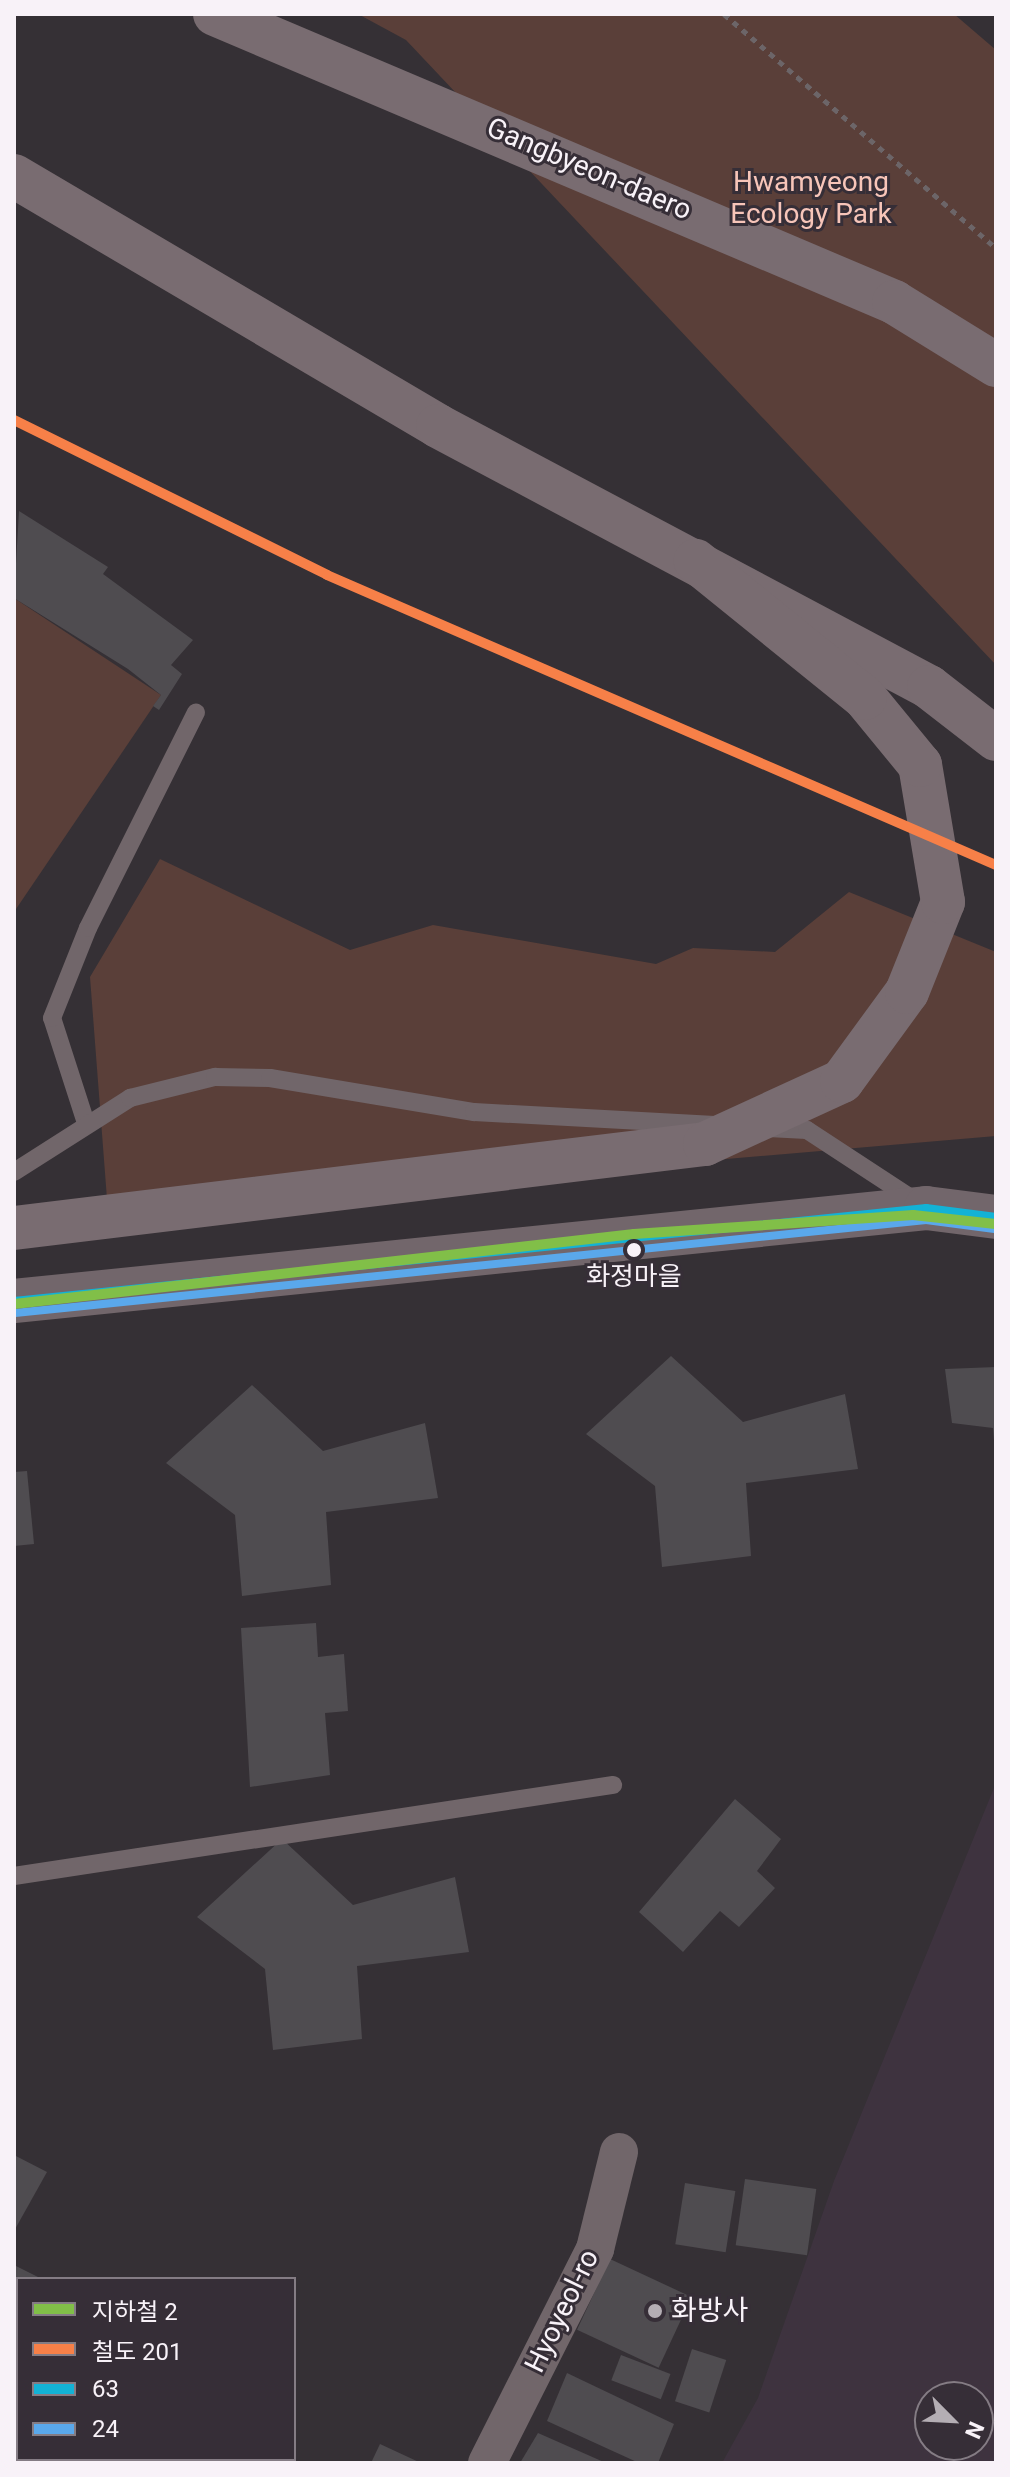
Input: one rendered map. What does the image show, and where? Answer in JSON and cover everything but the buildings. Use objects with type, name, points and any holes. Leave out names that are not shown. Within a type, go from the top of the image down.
[{"type":"highway","name":"Gangbyeon-daero","points":[[215,14],[880,296],[996,365]]},
{"type":"highway","points":[[14,176],[438,426],[929,687],[996,739]]},
{"type":"highway","points":[[14,1228],[705,1144],[842,1081],[907,992],[943,902],[920,765],[865,698],[696,561]]},
{"type":"main road","points":[[14,1301],[926,1208],[996,1217]]},
{"type":"street","name":"Hyoyeol-ro","points":[[487,2463],[595,2249],[619,2152]]},
{"type":"lane","points":[[86,1123],[52,1018],[196,712]]},
{"type":"lane","points":[[14,1172],[86,1123],[130,1098],[215,1077],[270,1078],[474,1112],[807,1130],[926,1208]]},
{"type":"lane","points":[[14,1876],[613,1785]]},
{"type":"path","points":[[724,14],[996,248]]},
{"type":"shaded area","points":[[996,1783],[996,2463],[722,2463],[758,2398],[834,2181]]},
{"type":"green space","name":"Hwamyeong Ecology Park","points":[[358,14],[954,14],[996,50],[996,665],[406,40]]},
{"type":"green space","points":[[14,598],[161,695],[14,912]]},
{"type":"green space","points":[[160,859],[350,950],[433,925],[656,964],[693,948],[775,952],[849,892],[996,952],[996,1136],[108,1212],[90,977]]},
{"type":"metro line","name":"2","points":[[14,1304],[634,1234],[913,1215],[996,1224]]},
{"type":"rail line","name":"201","points":[[14,420],[327,575],[996,865]]},
{"type":"transit line","name":"63","points":[[14,1301],[926,1208],[996,1217]]},
{"type":"transit line","name":"24","points":[[15,1313],[926,1220],[994,1229]]},
{"type":"place","name":"화정마을","points":[[634,1250]]},
{"type":"place","name":"화방사","points":[[655,2311]]}]
